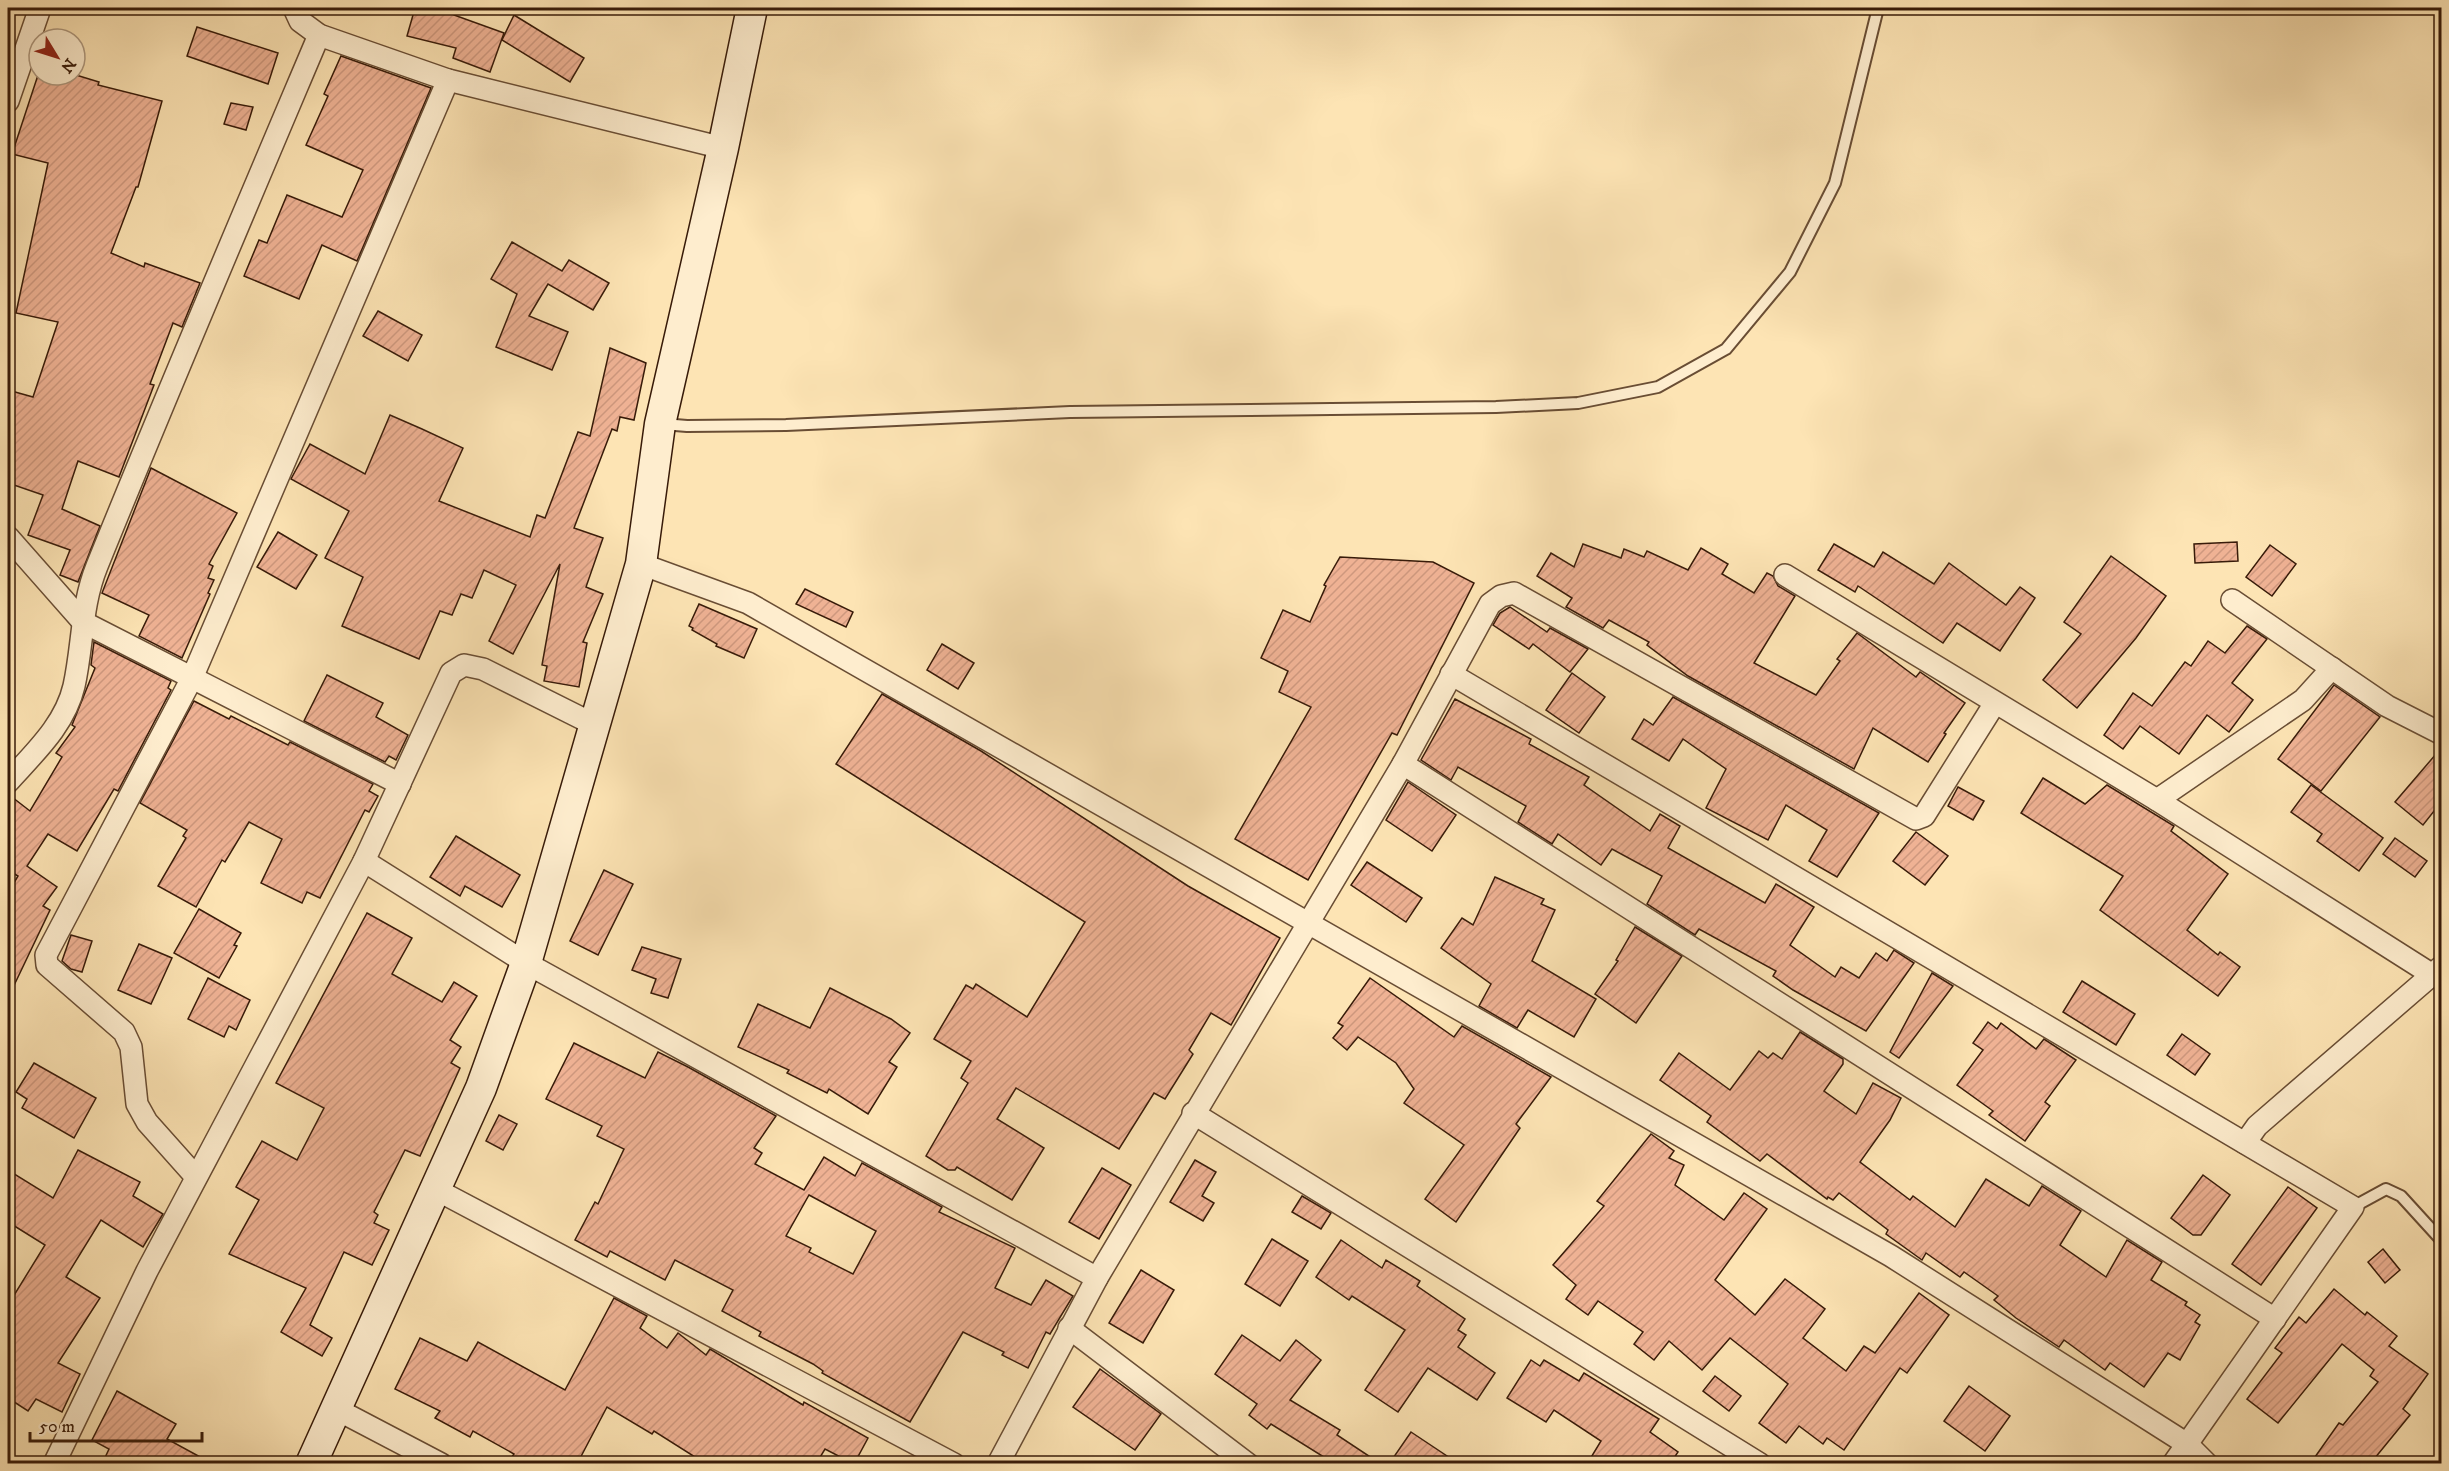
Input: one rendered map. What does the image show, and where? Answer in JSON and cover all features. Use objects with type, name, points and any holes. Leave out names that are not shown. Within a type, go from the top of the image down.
[{"type":"street","points":[[8,101],[40,8]]},
{"type":"street","points":[[294,8],[300,21],[319,35],[448,80],[723,148]]},
{"type":"street","points":[[311,1464],[338,1410],[481,1088],[526,963],[641,564],[660,424],[723,148],[752,8]]},
{"type":"street","points":[[8,782],[55,729],[64,712],[74,687],[89,586],[164,400],[319,35]]},
{"type":"street","points":[[196,1177],[147,1122],[137,1104],[131,1047],[124,1032],[47,965],[46,955],[192,678],[448,80]]},
{"type":"street","points":[[8,537],[83,621],[400,784]]},
{"type":"street","points":[[641,564],[748,603],[1890,1256],[2187,1444],[2207,1464]]},
{"type":"street","points":[[1785,575],[2436,970],[2257,1126],[2245,1143]]},
{"type":"street","points":[[998,1464],[1097,1278],[1402,764],[1490,604],[1501,596],[1514,593],[1916,819],[1924,816],[1995,704]]},
{"type":"street","points":[[2232,600],[2387,706],[2442,734]]},
{"type":"street","points":[[54,1464],[147,1271],[364,861],[451,673],[464,665],[483,669],[595,725]]},
{"type":"street","points":[[2157,800],[2303,700],[2332,668]]},
{"type":"street","points":[[1451,674],[2353,1207],[2174,1464]]},
{"type":"street","points":[[1402,764],[2275,1319]]},
{"type":"street","points":[[364,861],[526,963],[1097,1278]]},
{"type":"street","points":[[1193,1113],[1760,1464]]},
{"type":"street","points":[[437,1190],[954,1464]]},
{"type":"street","points":[[1069,1329],[1248,1464]]},
{"type":"street","points":[[338,1410],[441,1464]]},
{"type":"lane","points":[[660,424],[786,425],[1070,412],[1497,407],[1578,403],[1658,387],[1726,349],[1790,272],[1835,183],[1878,8]]},
{"type":"lane","points":[[2353,1207],[2386,1189],[2401,1196],[2442,1241]]},
{"type":"building","points":[[415,8],[455,8],[454,15],[504,33],[490,72],[453,58],[456,48],[407,36]]},
{"type":"building","points":[[514,15],[584,58],[570,82],[502,40]]},
{"type":"building","points":[[197,27],[278,53],[268,84],[187,56]]},
{"type":"building","points":[[341,56],[431,88],[357,261],[322,245],[299,299],[244,276],[259,240],[267,243],[287,195],[342,217],[363,170],[306,145],[328,96],[324,94]]},
{"type":"building","points":[[87,78],[99,82],[98,85],[162,101],[138,187],[136,187],[111,253],[144,267],[145,263],[200,283],[182,327],[173,323],[150,384],[154,385],[119,477],[78,461],[62,509],[100,526],[78,582],[60,575],[70,550],[28,535],[43,495],[8,483],[8,390],[33,397],[58,322],[16,313],[48,163],[12,154],[34,87],[87,87]]},
{"type":"building","points":[[231,103],[253,107],[246,130],[224,124]]},
{"type":"building","points":[[512,242],[562,271],[569,260],[609,283],[593,310],[548,284],[529,316],[568,332],[552,370],[496,347],[517,294],[491,279]]},
{"type":"building","points":[[378,311],[422,335],[408,361],[363,336]]},
{"type":"building","points":[[610,348],[646,363],[634,420],[620,417],[617,431],[612,429],[574,528],[603,538],[586,587],[603,594],[583,642],[587,643],[579,687],[544,681],[547,666],[542,665],[560,564],[513,654],[489,641],[516,585],[484,570],[472,598],[461,594],[452,615],[440,611],[419,659],[342,626],[363,577],[325,558],[349,511],[291,479],[310,444],[365,474],[390,415],[463,448],[439,501],[530,537],[537,515],[545,518],[578,432],[590,436]]},
{"type":"building","points":[[151,468],[237,513],[209,564],[213,566],[208,578],[214,580],[208,593],[210,594],[182,658],[139,636],[149,615],[102,593]]},
{"type":"building","points":[[278,532],[317,555],[296,589],[257,567]]},
{"type":"building","points":[[2237,542],[2238,561],[2195,563],[2194,544]]},
{"type":"building","points":[[1583,544],[1621,558],[1624,549],[1644,557],[1647,551],[1688,570],[1701,548],[1728,564],[1722,574],[1754,593],[1767,573],[1773,576],[1778,586],[1795,596],[1754,663],[1816,695],[1840,661],[1837,659],[1857,633],[1916,677],[1920,672],[1965,703],[1944,733],[1946,734],[1928,762],[1873,728],[1854,769],[1688,676],[1647,645],[1649,642],[1609,620],[1603,628],[1566,607],[1572,598],[1537,576],[1551,553],[1574,567]]},
{"type":"building","points":[[1834,544],[1874,567],[1883,552],[1934,584],[1949,563],[2006,605],[2020,587],[2035,598],[2000,651],[1957,623],[1943,643],[1858,586],[1855,592],[1818,570]]},
{"type":"building","points":[[2270,545],[2296,564],[2272,596],[2246,577]]},
{"type":"building","points":[[2111,556],[2166,596],[2136,638],[2077,708],[2043,680],[2081,634],[2064,622]]},
{"type":"building","points":[[1340,557],[1433,562],[1474,583],[1397,735],[1392,733],[1308,880],[1235,839],[1311,707],[1279,692],[1288,671],[1261,658],[1283,610],[1310,622],[1326,586],[1324,585]]},
{"type":"building","points":[[805,589],[853,612],[846,627],[796,604]]},
{"type":"building","points":[[699,604],[757,629],[744,658],[716,646],[717,644],[692,630],[693,628],[689,626]]},
{"type":"building","points":[[1510,607],[1547,632],[1550,628],[1588,649],[1570,672],[1533,644],[1529,649],[1493,625],[1500,613]]},
{"type":"building","points":[[2247,626],[2267,639],[2232,683],[2253,700],[2229,732],[2207,715],[2179,754],[2140,726],[2123,749],[2104,735],[2133,693],[2152,706],[2185,662],[2191,666],[2208,641],[2225,653]]},
{"type":"building","points":[[94,642],[171,681],[168,688],[171,690],[118,791],[114,789],[77,851],[48,834],[27,866],[57,887],[43,906],[50,910],[8,998],[8,893],[18,876],[8,870],[8,794],[30,811],[62,757],[56,753],[75,727],[72,725],[95,668],[91,665]]},
{"type":"building","points":[[942,644],[974,663],[958,689],[927,670]]},
{"type":"building","points":[[1572,673],[1605,697],[1579,733],[1546,710]]},
{"type":"building","points":[[327,675],[383,703],[376,717],[408,735],[396,760],[389,756],[385,762],[304,721]]},
{"type":"building","points":[[2334,685],[2380,717],[2321,791],[2278,759]]},
{"type":"building","points":[[882,694],[981,751],[1188,886],[1280,938],[1231,1025],[1211,1013],[1189,1050],[1193,1054],[1165,1099],[1154,1093],[1119,1149],[1016,1088],[997,1119],[1044,1148],[1012,1200],[957,1167],[955,1170],[948,1170],[926,1156],[968,1083],[961,1078],[971,1061],[934,1039],[966,985],[973,989],[976,984],[1027,1017],[1085,922],[836,764]]},
{"type":"building","points":[[1673,697],[1879,813],[1837,877],[1809,861],[1827,830],[1786,805],[1768,840],[1706,808],[1726,769],[1683,739],[1669,761],[1632,739],[1644,719],[1653,725]]},
{"type":"building","points":[[1455,699],[1531,739],[1529,744],[1589,777],[1584,785],[1650,831],[1660,814],[1680,826],[1668,848],[1765,903],[1776,884],[1814,907],[1790,945],[1835,977],[1841,967],[1859,978],[1876,953],[1887,961],[1894,950],[1914,963],[1866,1031],[1793,990],[1773,976],[1776,971],[1699,929],[1695,935],[1647,904],[1662,876],[1612,849],[1601,865],[1558,834],[1552,844],[1518,822],[1526,806],[1458,767],[1451,780],[1421,760]]},
{"type":"building","points":[[194,701],[229,719],[231,716],[288,745],[290,742],[373,784],[369,791],[378,796],[369,812],[365,810],[320,898],[307,892],[302,903],[261,883],[282,839],[249,822],[225,862],[222,860],[196,907],[158,886],[186,838],[183,836],[187,830],[140,803]]},
{"type":"building","points":[[2442,747],[2442,801],[2423,825],[2395,802]]},
{"type":"building","points":[[2043,778],[2085,804],[2107,785],[2174,826],[2171,831],[2228,874],[2187,930],[2218,955],[2220,952],[2240,967],[2218,996],[2100,910],[2123,876],[2021,813]]},
{"type":"building","points":[[1408,782],[1456,815],[1432,851],[1386,820]]},
{"type":"building","points":[[2311,785],[2383,838],[2359,871],[2317,841],[2322,834],[2291,812]]},
{"type":"building","points":[[1958,787],[1984,801],[1973,820],[1948,806]]},
{"type":"building","points":[[1916,832],[1948,856],[1925,885],[1893,861]]},
{"type":"building","points":[[456,836],[520,875],[502,907],[465,886],[460,896],[430,877]]},
{"type":"building","points":[[2395,838],[2427,861],[2415,877],[2383,854]]},
{"type":"building","points":[[1367,862],[1422,898],[1406,922],[1351,885]]},
{"type":"building","points":[[604,870],[633,884],[598,955],[570,941]]},
{"type":"building","points":[[1495,877],[1544,899],[1541,904],[1555,910],[1532,961],[1596,999],[1574,1037],[1528,1010],[1517,1028],[1479,1006],[1491,984],[1441,948],[1462,918],[1473,925]]},
{"type":"building","points":[[199,909],[241,933],[234,945],[237,946],[219,978],[174,953]]},
{"type":"building","points":[[367,913],[412,938],[392,974],[442,1002],[454,982],[477,996],[450,1040],[461,1047],[451,1063],[460,1068],[420,1156],[405,1150],[374,1212],[378,1215],[374,1223],[389,1230],[372,1265],[344,1252],[310,1325],[332,1338],[322,1356],[281,1332],[306,1288],[229,1254],[259,1200],[236,1187],[262,1141],[297,1160],[324,1108],[276,1083]]},
{"type":"building","points":[[1635,927],[1682,956],[1636,1023],[1595,994],[1618,961],[1616,960]]},
{"type":"building","points":[[71,935],[92,941],[82,972],[71,969],[62,961]]},
{"type":"building","points":[[139,944],[172,958],[151,1004],[118,990]]},
{"type":"building","points":[[642,947],[681,959],[668,998],[651,993],[656,979],[632,970]]},
{"type":"building","points":[[1932,973],[1953,986],[1899,1058],[1890,1052]]},
{"type":"building","points":[[208,978],[250,1000],[236,1030],[229,1026],[224,1037],[188,1019]]},
{"type":"building","points":[[1370,978],[1454,1037],[1462,1026],[1551,1077],[1516,1124],[1520,1128],[1456,1222],[1425,1199],[1464,1145],[1404,1103],[1414,1089],[1396,1063],[1358,1037],[1347,1050],[1333,1038],[1343,1026],[1338,1023]]},
{"type":"building","points":[[2082,981],[2135,1014],[2116,1045],[2063,1012]]},
{"type":"building","points":[[830,988],[891,1019],[910,1033],[889,1062],[897,1067],[868,1114],[829,1089],[827,1093],[787,1073],[789,1070],[738,1047],[758,1004],[810,1028]]},
{"type":"building","points":[[1988,1022],[1997,1029],[2001,1023],[2036,1049],[2044,1039],[2076,1060],[2045,1102],[2050,1106],[2025,1141],[1989,1115],[1993,1111],[1957,1085],[1983,1050],[1973,1043]]},
{"type":"building","points":[[1800,1032],[1843,1059],[1843,1064],[1824,1091],[1856,1114],[1873,1083],[1901,1098],[1890,1120],[1860,1162],[1910,1200],[1913,1196],[1955,1227],[1986,1179],[2029,1206],[2042,1186],[2081,1211],[2060,1245],[2106,1277],[2127,1240],[2162,1262],[2151,1280],[2187,1302],[2185,1305],[2200,1315],[2195,1322],[2200,1325],[2180,1360],[2168,1353],[2144,1387],[2110,1363],[2105,1370],[2064,1340],[2059,1347],[2016,1318],[1994,1300],[1998,1296],[1964,1272],[1960,1277],[1926,1253],[1922,1260],[1886,1234],[1888,1230],[1839,1193],[1833,1200],[1828,1197],[1827,1199],[1767,1154],[1760,1161],[1707,1122],[1711,1116],[1660,1080],[1679,1053],[1730,1090],[1759,1051],[1768,1058],[1773,1053],[1782,1059]]},
{"type":"building","points":[[2182,1034],[2210,1054],[2195,1075],[2167,1055]]},
{"type":"building","points":[[574,1043],[645,1078],[658,1052],[776,1116],[754,1148],[762,1153],[755,1164],[804,1190],[824,1157],[855,1176],[862,1163],[942,1207],[939,1212],[1015,1248],[995,1288],[1031,1305],[1046,1280],[1073,1296],[1050,1334],[1046,1332],[1028,1368],[1002,1355],[1004,1352],[963,1332],[910,1422],[822,1373],[823,1371],[813,1364],[759,1336],[761,1332],[722,1311],[733,1290],[675,1260],[665,1280],[610,1251],[607,1257],[575,1240],[595,1202],[598,1204],[624,1149],[597,1136],[602,1126],[546,1099]],"holes":[[[809,1195],[876,1231],[853,1274],[809,1252],[811,1248],[786,1236]]]},
{"type":"building","points":[[34,1063],[96,1098],[74,1138],[22,1108],[27,1099],[16,1092]]},
{"type":"building","points":[[499,1115],[517,1124],[503,1150],[486,1141]]},
{"type":"building","points":[[1651,1134],[1674,1151],[1669,1158],[1684,1165],[1675,1185],[1724,1220],[1744,1193],[1767,1209],[1715,1280],[1755,1315],[1785,1279],[1825,1309],[1803,1338],[1846,1371],[1864,1346],[1875,1353],[1919,1293],[1949,1315],[1907,1373],[1900,1368],[1844,1450],[1827,1438],[1823,1444],[1799,1426],[1786,1443],[1759,1423],[1788,1384],[1730,1338],[1702,1370],[1669,1341],[1654,1360],[1634,1344],[1643,1332],[1598,1301],[1588,1315],[1566,1299],[1576,1285],[1553,1265],[1604,1206],[1597,1201]]},
{"type":"building","points":[[78,1150],[140,1182],[133,1196],[163,1214],[143,1247],[101,1220],[66,1277],[100,1298],[58,1363],[80,1374],[62,1412],[36,1399],[28,1411],[8,1398],[8,1305],[45,1245],[8,1222],[8,1170],[53,1198]]},
{"type":"building","points":[[1195,1160],[1216,1172],[1202,1196],[1214,1203],[1203,1221],[1170,1202]]},
{"type":"building","points":[[1102,1168],[1131,1185],[1099,1239],[1069,1222]]},
{"type":"building","points":[[2203,1175],[2230,1195],[2201,1235],[2193,1235],[2171,1218]]},
{"type":"building","points":[[2288,1187],[2317,1208],[2261,1285],[2232,1264]]},
{"type":"building","points":[[1302,1196],[1331,1213],[1321,1229],[1292,1212]]},
{"type":"building","points":[[1272,1239],[1308,1261],[1280,1306],[1245,1284]]},
{"type":"building","points":[[1341,1240],[1382,1268],[1386,1260],[1420,1281],[1417,1286],[1465,1319],[1458,1330],[1466,1335],[1458,1347],[1495,1373],[1477,1400],[1428,1368],[1398,1412],[1365,1390],[1405,1330],[1352,1296],[1349,1300],[1316,1277]]},
{"type":"building","points":[[2383,1249],[2400,1270],[2385,1283],[2368,1262]]},
{"type":"building","points":[[1141,1270],[1174,1290],[1143,1343],[1109,1323]]},
{"type":"building","points":[[2334,1289],[2365,1315],[2367,1312],[2397,1336],[2389,1346],[2428,1374],[2403,1409],[2410,1415],[2370,1464],[2310,1464],[2339,1423],[2343,1425],[2378,1382],[2370,1376],[2374,1370],[2342,1344],[2278,1423],[2247,1399],[2282,1353],[2275,1348],[2299,1317],[2306,1323]]},
{"type":"building","points":[[614,1298],[647,1316],[640,1328],[667,1348],[678,1333],[706,1355],[710,1349],[803,1405],[804,1402],[868,1438],[854,1464],[825,1449],[816,1464],[706,1464],[654,1431],[652,1434],[607,1407],[577,1464],[507,1464],[514,1454],[473,1431],[470,1437],[435,1418],[440,1411],[395,1389],[420,1338],[467,1361],[478,1342],[565,1390]]},
{"type":"building","points":[[1242,1335],[1280,1361],[1296,1340],[1321,1360],[1290,1400],[1340,1430],[1337,1435],[1381,1464],[1335,1464],[1271,1424],[1267,1429],[1249,1415],[1257,1404],[1215,1374]]},
{"type":"building","points":[[1531,1360],[1540,1366],[1544,1360],[1579,1381],[1584,1373],[1659,1419],[1650,1432],[1678,1452],[1670,1464],[1587,1464],[1601,1441],[1554,1410],[1546,1422],[1507,1398]]},
{"type":"building","points":[[1100,1369],[1161,1414],[1135,1450],[1073,1407]]},
{"type":"building","points":[[1715,1376],[1741,1396],[1729,1411],[1703,1391]]},
{"type":"building","points":[[1969,1386],[2010,1416],[1985,1451],[1944,1421]]},
{"type":"building","points":[[117,1391],[176,1424],[167,1439],[213,1464],[102,1464],[109,1449],[92,1440]]},
{"type":"building","points":[[1411,1432],[1459,1464],[1389,1464]]}]
